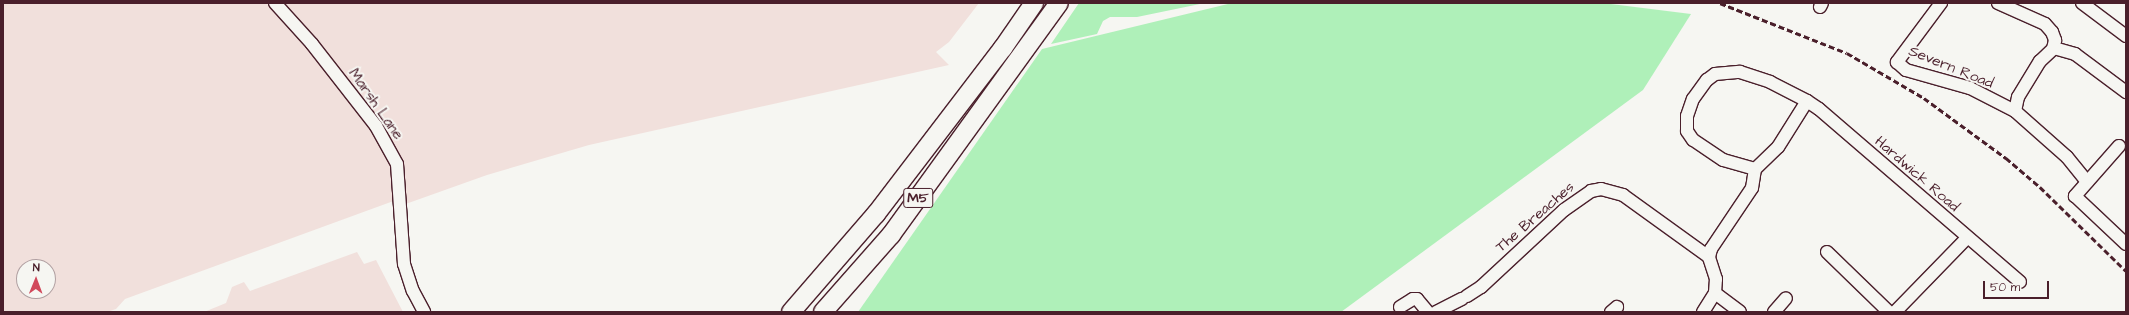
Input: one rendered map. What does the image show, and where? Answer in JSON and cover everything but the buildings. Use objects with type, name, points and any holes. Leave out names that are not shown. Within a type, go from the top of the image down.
[{"type":"highway","name":"M5","points":[[791,312],[876,214],[1003,48],[1034,3]]},
{"type":"highway","name":"M5","points":[[823,312],[891,234],[1059,3]]},
{"type":"street","name":"Marsh Lane","points":[[275,3],[312,44],[376,126],[397,164],[401,203],[404,264],[413,291],[424,312]]},
{"type":"street","name":"Severn Road","points":[[1941,3],[1897,62],[1906,70],[1970,88],[2015,111],[2067,157],[2087,182]]},
{"type":"street","points":[[2082,3],[2126,36]]},
{"type":"street","points":[[2006,5],[2047,26],[2053,35],[2054,48]]},
{"type":"street","points":[[2054,48],[2075,54],[2126,92]]},
{"type":"street","points":[[2015,111],[2018,97],[2040,61],[2054,48]]},
{"type":"street","points":[[1703,312],[1715,293],[1715,274],[1709,257],[1711,249],[1752,188],[1755,168],[1778,147],[1807,101],[1770,82],[1740,72],[1715,74],[1700,88],[1687,116],[1687,131],[1693,140],[1723,160],[1755,168]]},
{"type":"street","name":"Hardwick Road","points":[[1807,101],[2020,282]]},
{"type":"street","points":[[2119,146],[2075,196],[2126,244]]},
{"type":"street","name":"The Breaches","points":[[1436,312],[1465,298],[1481,287],[1564,210],[1591,191],[1601,189],[1623,196],[1709,257]]},
{"type":"street","points":[[1895,312],[1967,238]]},
{"type":"street","points":[[1827,252],[1889,312]]},
{"type":"street","points":[[1715,293],[1740,312]]},
{"type":"street","points":[[1774,312],[1786,298]]},
{"type":"street","points":[[1400,307],[1413,299],[1417,299],[1428,312]]},
{"type":"shaded area","points":[[3,3],[979,3],[949,42],[936,52],[949,65],[589,145],[487,175],[400,206],[399,199],[125,299],[116,309],[107,312],[3,312]]},
{"type":"shaded area","points":[[357,252],[364,264],[376,260],[403,312],[204,312],[226,303],[232,287],[244,282],[250,291]]},
{"type":"green space","points":[[1079,3],[1200,4],[1137,17],[1110,17],[1103,21],[1097,34],[1051,44]]},
{"type":"green space","points":[[1232,3],[1603,3],[1691,14],[1643,90],[1341,312],[858,312],[1042,49]]},
{"type":"railway","points":[[1720,3],[1847,53],[1924,98],[2006,158],[2040,187],[2126,271]]}]
